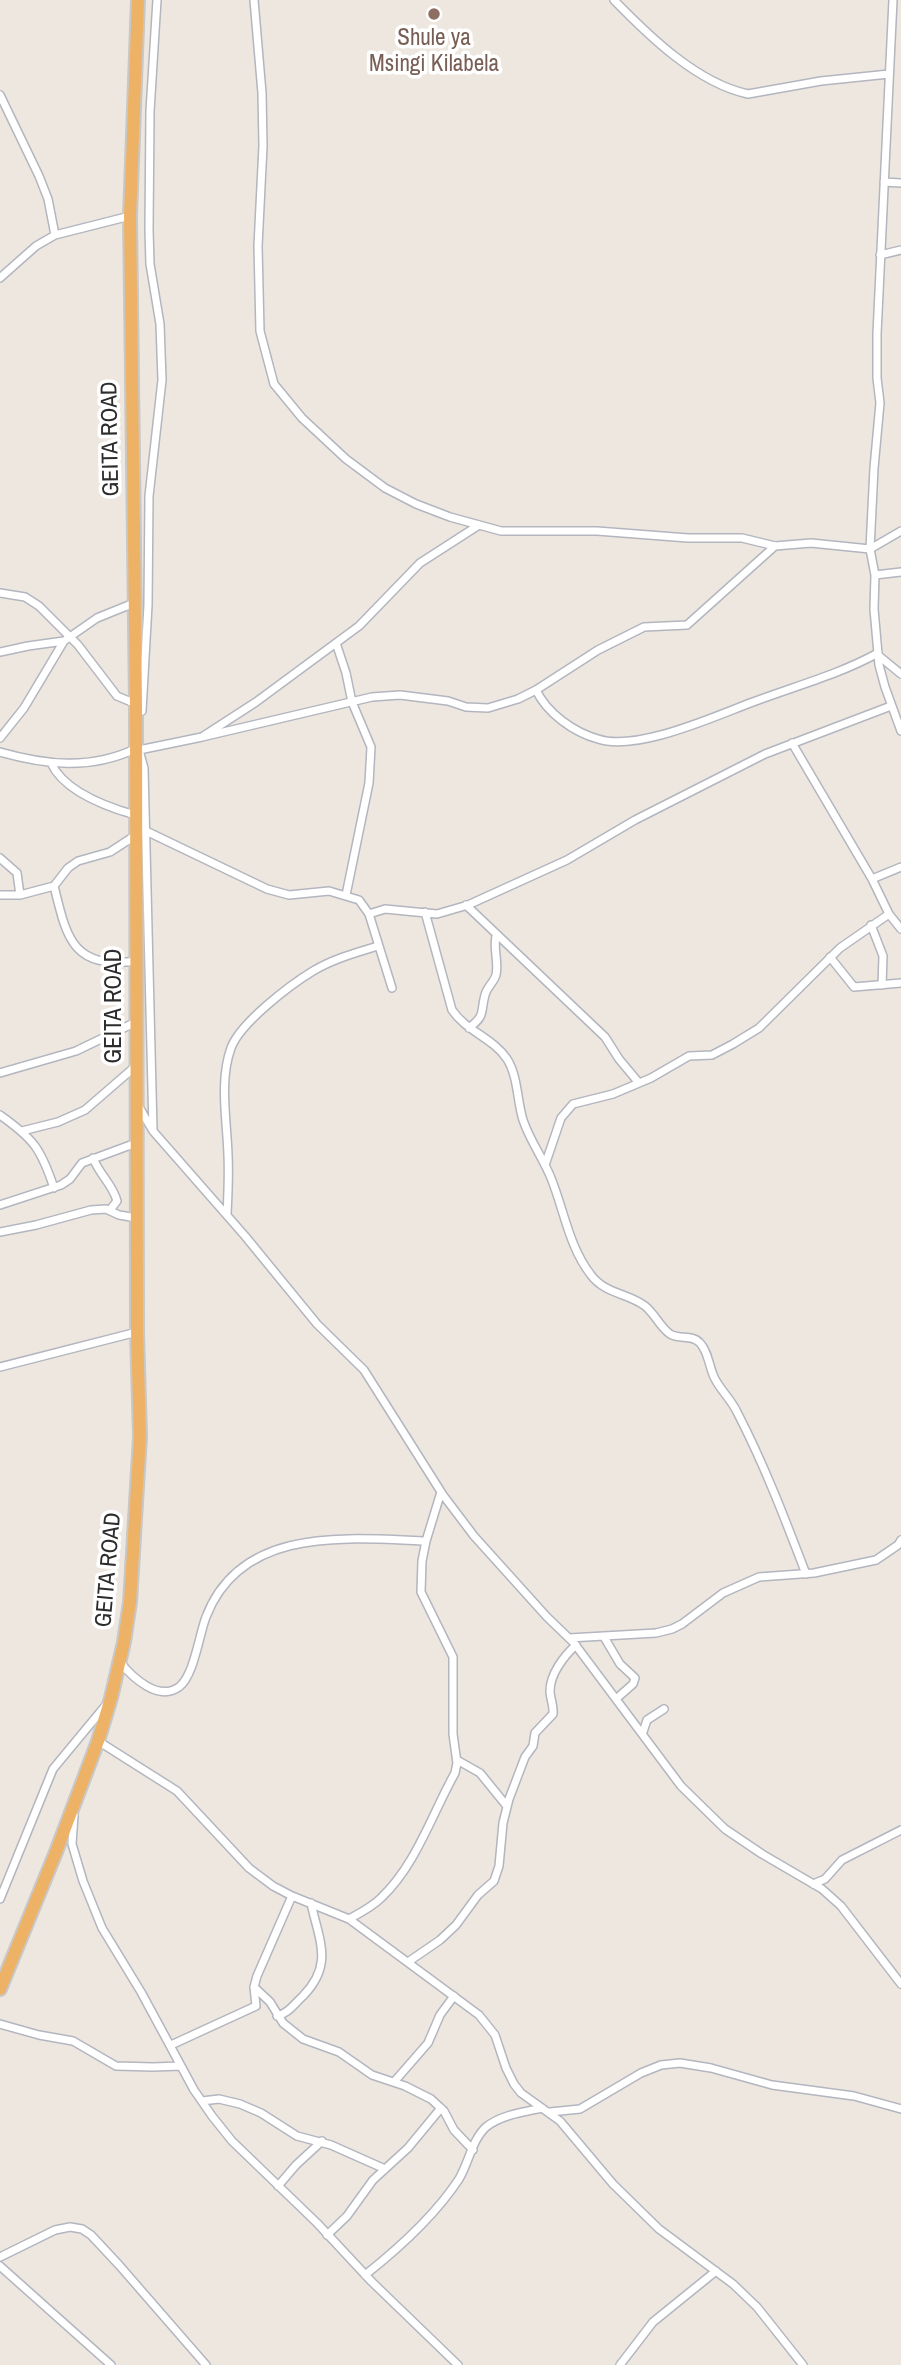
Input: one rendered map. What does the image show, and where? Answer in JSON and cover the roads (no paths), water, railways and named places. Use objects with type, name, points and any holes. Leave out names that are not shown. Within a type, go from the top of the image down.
[{"type":"highway","name":"GEITA ROAD","points":[[0,1989],[98,1741],[120,1662],[130,1602],[140,1437],[136,1065],[141,833],[135,815],[137,750],[130,216],[138,0]]},
{"type":"street","points":[[138,0],[146,0]]},
{"type":"street","points":[[153,1131],[141,833],[144,768],[137,750],[148,605],[149,496],[162,380],[160,324],[150,264],[149,218],[151,85],[157,0]]},
{"type":"street","points":[[254,0],[262,93],[258,293],[260,331],[274,384],[302,418],[367,476],[416,504],[450,517],[520,533],[597,531],[742,538],[775,546],[811,543],[870,549],[901,531]]},
{"type":"street","points":[[614,0],[648,35],[689,65],[737,92],[748,94],[821,80],[889,74]]},
{"type":"street","points":[[893,0],[876,358],[880,403],[870,549],[875,575],[874,608],[878,655],[885,687],[901,731]]},
{"type":"street","points":[[0,95],[39,176],[48,199],[55,235]]},
{"type":"street","points":[[884,182],[901,183]]},
{"type":"street","points":[[0,278],[36,246],[55,235],[130,216]]},
{"type":"street","points":[[880,254],[901,250]]},
{"type":"street","points":[[202,737],[256,702],[359,626],[420,563],[479,525]]},
{"type":"street","points":[[0,752],[51,763],[112,760],[137,750],[372,697],[400,695],[448,701],[466,707],[488,708],[536,691],[598,650],[644,627],[687,625],[775,546]]},
{"type":"street","points":[[875,575],[901,572]]},
{"type":"street","points":[[0,593],[25,597],[38,606],[117,696],[136,705]]},
{"type":"street","points":[[0,737],[24,708],[67,639],[97,618],[134,603]]},
{"type":"street","points":[[0,652],[67,639]]},
{"type":"street","points":[[336,643],[352,702],[371,747],[369,783],[346,895]]},
{"type":"street","points":[[536,691],[550,712],[599,740],[642,739],[717,716],[838,673],[878,655]]},
{"type":"street","points":[[878,655],[901,674]]},
{"type":"street","points":[[369,914],[385,909],[437,914],[466,905],[567,860],[675,799],[792,743],[891,706]]},
{"type":"street","points":[[792,743],[872,879],[889,914],[901,929]]},
{"type":"street","points":[[51,763],[55,772],[73,788],[112,809],[135,815]]},
{"type":"street","points":[[141,833],[267,889],[289,895],[330,891],[359,900],[369,914],[392,988]]},
{"type":"street","points":[[0,895],[20,895],[54,886],[68,867],[78,861],[110,852],[141,833]]},
{"type":"street","points":[[0,858],[17,873],[20,895]]},
{"type":"street","points":[[872,879],[901,867]]},
{"type":"street","points":[[54,886],[65,926],[74,945],[88,956],[107,963],[137,961]]},
{"type":"street","points":[[466,905],[605,1037],[639,1083]]},
{"type":"street","points":[[425,912],[452,1010],[460,1022],[494,1045],[512,1068],[523,1121],[545,1165],[564,1213],[568,1233],[589,1274],[599,1285],[645,1306],[670,1334],[694,1338],[703,1346],[713,1376],[736,1410],[757,1455],[806,1574]]},
{"type":"street","points":[[545,1165],[561,1118],[572,1104],[613,1094],[663,1072],[688,1056],[712,1055],[759,1028],[830,957],[889,914]]},
{"type":"street","points":[[871,925],[883,956],[881,985]]},
{"type":"street","points":[[469,1028],[484,1012],[486,992],[496,976],[496,936]]},
{"type":"street","points":[[227,1215],[229,1177],[226,1088],[231,1047],[253,1018],[312,972],[343,956],[378,946]]},
{"type":"street","points":[[830,957],[854,987],[901,983]]},
{"type":"street","points":[[0,1073],[76,1051],[137,1021]]},
{"type":"street","points":[[22,1131],[58,1122],[85,1110],[136,1065]]},
{"type":"street","points":[[136,1102],[153,1131],[317,1324],[364,1370],[441,1492],[495,1562],[576,1645],[681,1786],[725,1829],[813,1884],[841,1906],[901,1984]]},
{"type":"street","points":[[2,1120],[22,1131],[38,1151],[54,1188]]},
{"type":"street","points":[[1,1203],[66,1183],[82,1163],[136,1143]]},
{"type":"street","points":[[93,1158],[115,1194],[117,1201],[110,1210]]},
{"type":"street","points":[[0,1232],[36,1226],[91,1210],[110,1210],[119,1215],[137,1218]]},
{"type":"street","points":[[0,1367],[137,1332]]},
{"type":"street","points":[[349,1919],[381,1899],[414,1854],[424,1839],[455,1773],[457,1760],[453,1734],[453,1657],[421,1592],[426,1541],[441,1492]]},
{"type":"street","points":[[120,1662],[134,1679],[149,1688],[168,1690],[180,1686],[188,1672],[214,1596],[232,1574],[254,1558],[301,1543],[345,1538],[426,1541]]},
{"type":"street","points":[[569,1638],[672,1629],[723,1593],[759,1577],[806,1574],[876,1560],[901,1540]]},
{"type":"street","points":[[604,1637],[618,1662],[635,1680],[616,1699]]},
{"type":"street","points":[[408,1962],[440,1940],[456,1925],[474,1900],[494,1881],[499,1866],[506,1805],[525,1757],[533,1746],[535,1733],[553,1714],[550,1690],[558,1668],[576,1645]]},
{"type":"street","points":[[0,1899],[53,1769],[111,1698]]},
{"type":"street","points":[[643,1733],[647,1720],[664,1709]]},
{"type":"street","points":[[98,1741],[177,1791],[249,1868],[292,1896],[349,1919],[454,1996],[495,2035],[514,2084],[522,2093],[560,2121],[613,2184],[640,2211],[757,2307],[803,2365]]},
{"type":"street","points":[[457,1760],[480,1773],[506,1805]]},
{"type":"street","points":[[74,1804],[72,1844],[102,1928],[202,2101],[232,2141],[458,2365]]},
{"type":"street","points":[[813,1884],[825,1879],[842,1860],[901,1830]]},
{"type":"street","points":[[171,2045],[256,2006],[254,1987],[257,1976],[292,1896]]},
{"type":"street","points":[[277,2016],[291,2009],[311,1988],[321,1970],[321,1950],[311,1903]]},
{"type":"street","points":[[254,1987],[270,2002],[283,2023],[303,2039],[339,2052],[372,2075],[431,2099],[473,2150]]},
{"type":"street","points":[[394,2082],[428,2043],[440,2015],[454,1996]]},
{"type":"street","points":[[0,2024],[73,2041],[117,2066],[181,2066]]},
{"type":"street","points":[[549,2112],[580,2109],[642,2073],[661,2065],[681,2063],[711,2068],[772,2085],[854,2096],[901,2109]]},
{"type":"street","points":[[202,2101],[219,2099],[240,2104],[261,2113],[298,2136],[322,2141],[385,2169]]},
{"type":"street","points":[[327,2235],[347,2216],[367,2188],[413,2143],[441,2108]]},
{"type":"street","points":[[365,2275],[406,2239],[444,2197],[458,2179],[477,2137],[489,2124],[513,2114],[541,2108]]},
{"type":"street","points":[[278,2186],[322,2141]]},
{"type":"street","points":[[0,2257],[55,2230],[71,2227],[82,2229],[119,2265],[206,2365]]},
{"type":"street","points":[[0,2266],[111,2365]]},
{"type":"street","points":[[620,2365],[653,2322],[716,2271]]},
{"type":"place","name":"Shule ya Msingi Kilabela","points":[[434,14]]}]
